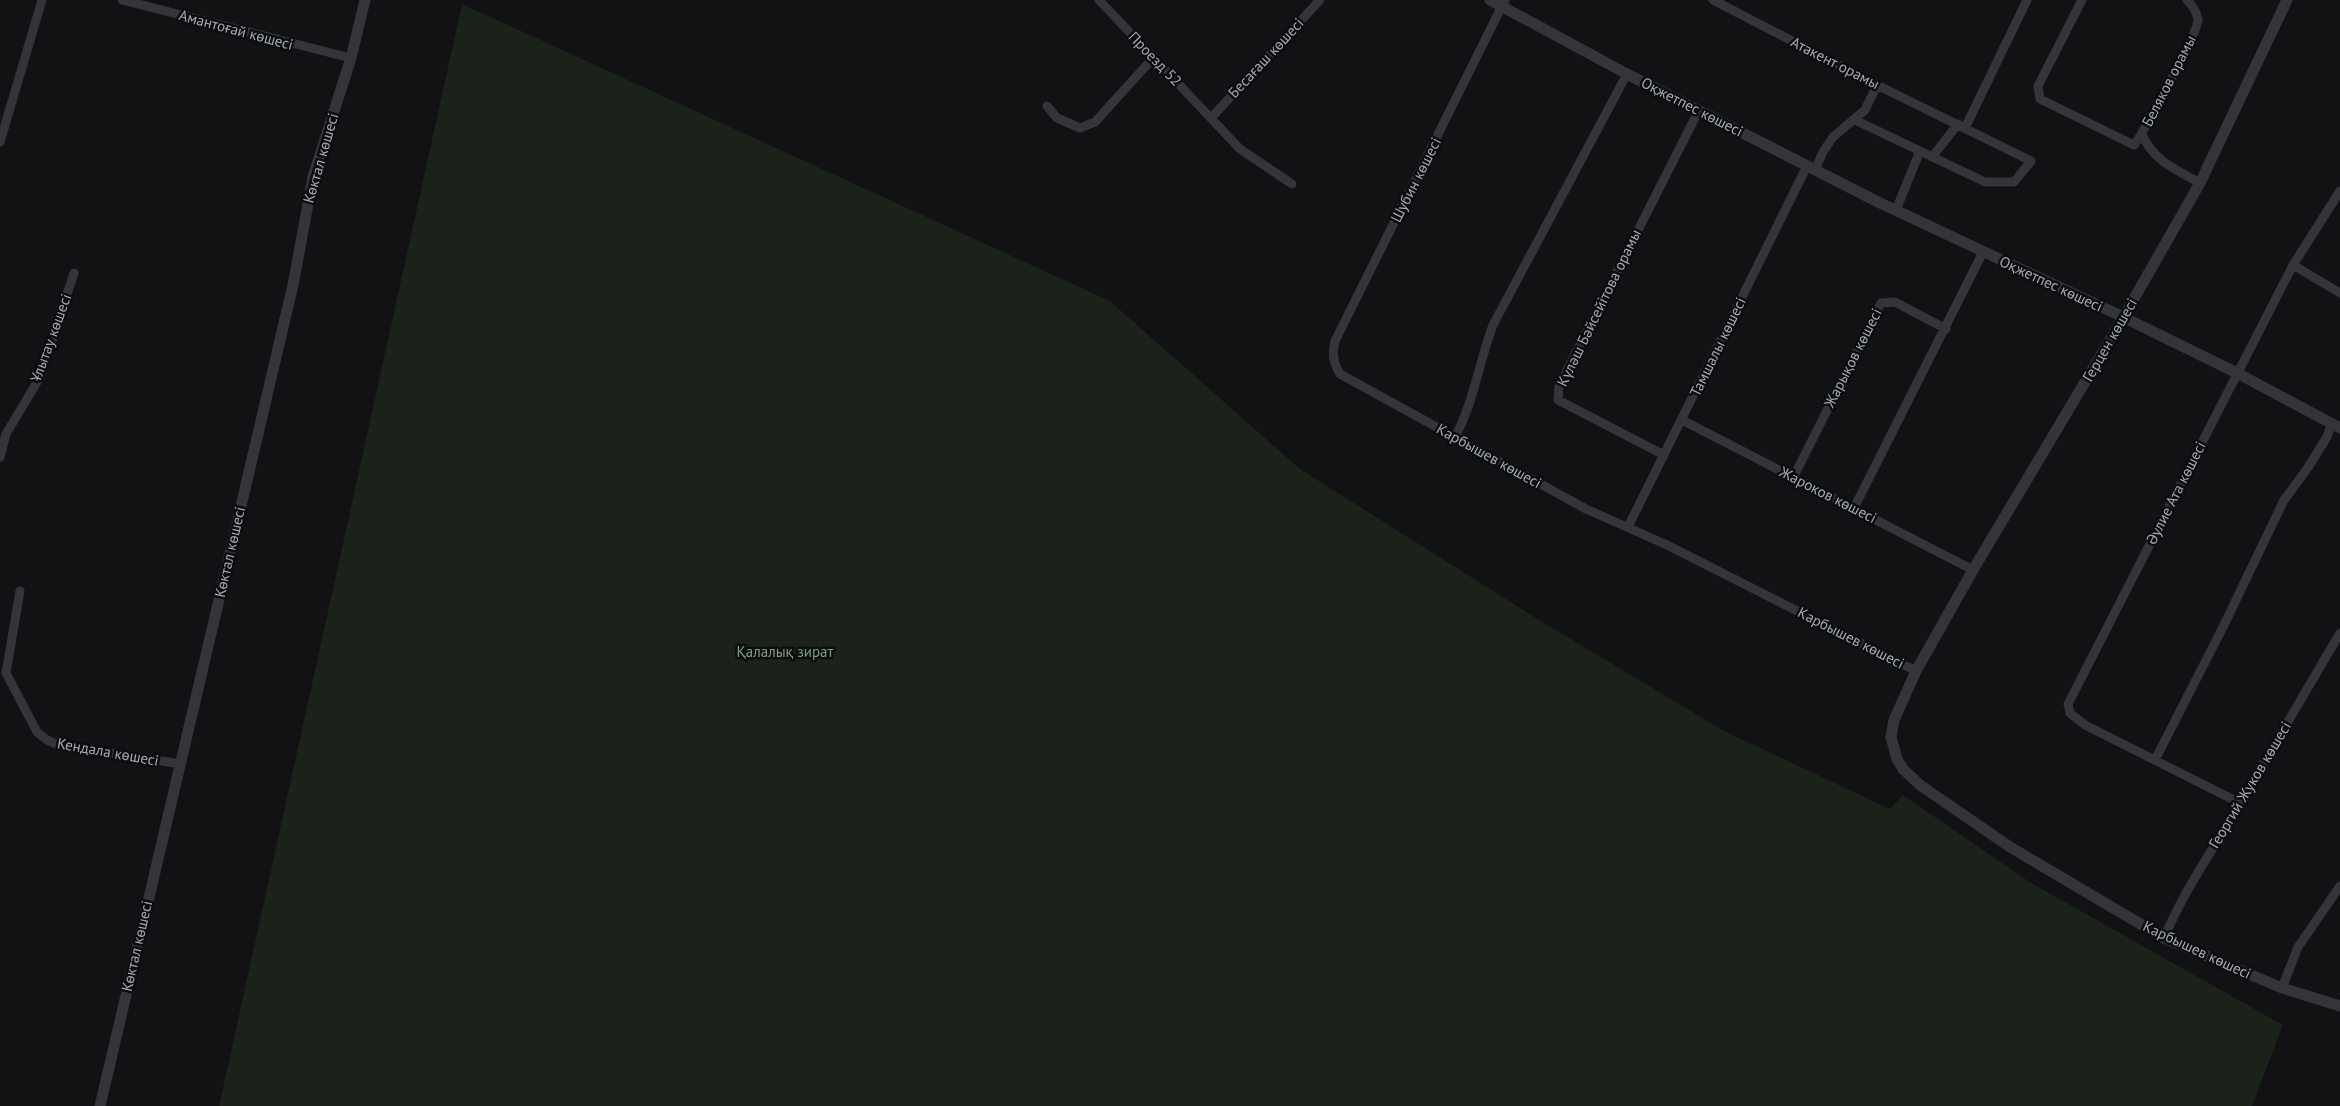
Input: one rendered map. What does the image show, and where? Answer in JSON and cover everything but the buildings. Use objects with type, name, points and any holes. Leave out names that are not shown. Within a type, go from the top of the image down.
[{"type":"street","points":[[0,142],[42,0]]},
{"type":"street","name":"Амантоғай көшесі","points":[[122,0],[351,58]]},
{"type":"street","name":"Көктал көшесі","points":[[100,1106],[293,285],[313,177],[351,58],[365,0]]},
{"type":"street","name":"Проезд 52","points":[[1099,0],[1212,117],[1240,149],[1292,184]]},
{"type":"street","name":"Бесағаш көшесі","points":[[1212,117],[1320,0]]},
{"type":"street","name":"Оқжетпес көшесі","points":[[1490,0],[1504,3],[1626,74],[1811,168],[1983,252],[2123,317],[2237,373],[2336,425]]},
{"type":"street","name":"Атакент орамы","points":[[1713,0],[1876,85],[2032,161],[2014,182],[1994,183],[1985,182],[1932,157]]},
{"type":"street","points":[[1855,120],[1932,157],[1962,126],[2027,0]]},
{"type":"street","points":[[2082,0],[2038,86],[2040,99],[2134,145],[2142,135],[2149,150],[2160,161],[2200,184]]},
{"type":"street","name":"Беляков орамы","points":[[2142,135],[2146,123],[2185,52],[2197,24],[2196,13],[2186,0]]},
{"type":"street","name":"Герцен көшесі","points":[[1916,671],[1973,570],[2200,184],[2287,0]]},
{"type":"street","name":"Шубин көшесі","points":[[1334,362],[1332,352],[1335,341],[1504,3]]},
{"type":"street","points":[[1047,106],[1057,118],[1080,128],[1095,122],[1154,57]]},
{"type":"street","points":[[1455,437],[1465,418],[1482,354],[1493,325],[1626,74]]},
{"type":"street","name":"Тамшалы көшесі","points":[[1628,527],[1811,168],[1833,138],[1865,110],[1876,85]]},
{"type":"street","name":"Күләш Бәйсейітова орамы","points":[[1664,456],[1558,400],[1558,392],[1559,386],[1699,110]]},
{"type":"street","points":[[1896,210],[1920,151]]},
{"type":"street","name":"Әулие Ата көшесі","points":[[2240,803],[2084,725],[2070,713],[2068,704],[2292,265],[2340,191]]},
{"type":"street","points":[[1854,508],[1946,329],[1983,252]]},
{"type":"street","points":[[2292,265],[2340,293]]},
{"type":"street","name":"Ұлытау көшесі","points":[[0,457],[6,434],[40,377],[74,273]]},
{"type":"street","name":"Жарықов көшесі","points":[[1793,478],[1880,303],[1895,302],[1946,329]]},
{"type":"street","name":"Карбышев көшесі","points":[[1334,362],[1340,374],[1586,509],[1667,544],[1916,671],[1894,720],[1891,737],[1897,760],[1903,769],[1920,785],[2010,847],[2164,938],[2282,988],[2340,1006]]},
{"type":"street","name":"Жароков көшесі","points":[[1682,420],[1973,570]]},
{"type":"street","points":[[2155,760],[2224,625],[2284,500],[2336,425]]},
{"type":"street","name":"Кендала көшесі","points":[[20,591],[6,673],[37,732],[47,740],[60,746],[181,764]]},
{"type":"street","name":"Георгий Жуков көшесі","points":[[2164,938],[2176,908],[2340,633]]},
{"type":"street","points":[[2282,988],[2298,946],[2340,886]]},
{"type":"green space","name":"Қалалық зират","points":[[462,4],[1110,301],[1300,469],[1539,620],[1724,731],[1890,809],[1903,795],[2031,883],[2283,1025],[2252,1106],[219,1106]]}]
